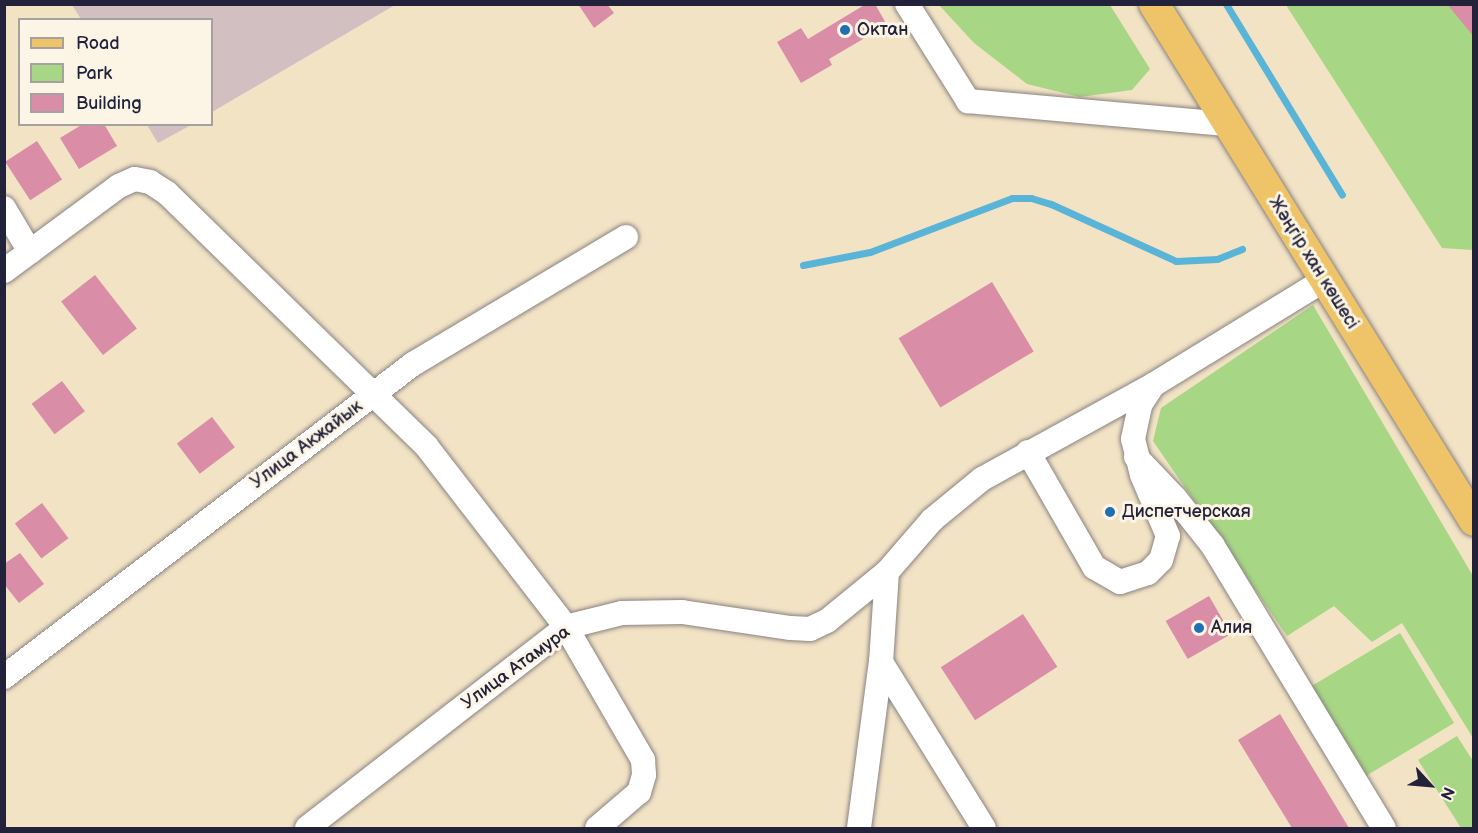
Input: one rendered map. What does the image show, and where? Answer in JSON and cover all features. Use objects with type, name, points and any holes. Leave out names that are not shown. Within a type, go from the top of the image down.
[{"type":"main road","name":"Жәңгір хан көшесі","points":[[1154,4],[1323,281],[1469,505]]},
{"type":"street","points":[[907,4],[968,101],[1228,124]]},
{"type":"street","points":[[4,271],[119,186],[135,179],[150,182],[167,193],[373,394],[453,478],[566,627],[643,760],[645,775],[639,792],[597,828]]},
{"type":"street","points":[[4,208],[30,252]]},
{"type":"street","name":"Улица Акжайык","points":[[4,676],[373,394],[440,346],[626,237]]},
{"type":"street","name":"Улица Атамура","points":[[307,828],[566,627],[622,613],[682,612],[810,628],[846,608],[886,572],[932,520],[982,479],[1153,385],[1323,281]]},
{"type":"street","points":[[1028,452],[1081,549],[1094,567],[1120,582],[1148,573],[1161,560],[1168,536],[1136,457],[1134,421],[1153,385]]},
{"type":"street","points":[[1136,457],[1175,498],[1213,546],[1384,828]]},
{"type":"street","points":[[859,828],[881,662],[886,572]]},
{"type":"street","points":[[881,662],[984,828]]},
{"type":"shaded area","points":[[72,5],[395,5],[213,111],[213,18],[80,18]]},
{"type":"shaded area","points":[[148,126],[189,126],[158,143]]},
{"type":"green space","points":[[939,5],[1110,5],[1150,69],[1132,90],[1080,97],[1027,84],[974,43]]},
{"type":"green space","points":[[1286,5],[1473,5],[1473,250],[1442,248]]},
{"type":"green space","points":[[1313,305],[1473,576],[1473,738],[1402,623],[1372,642],[1334,606],[1287,636],[1153,441],[1161,408]]},
{"type":"green space","points":[[1400,633],[1454,723],[1366,776],[1312,686]]},
{"type":"green space","points":[[1457,736],[1473,761],[1473,828],[1461,828],[1418,760]]},
{"type":"building","points":[[578,4],[607,4],[614,13],[594,28]]},
{"type":"building","points":[[866,4],[875,4],[887,25],[829,59],[832,65],[801,83],[777,42],[801,28],[808,39]]},
{"type":"building","points":[[1447,4],[1474,4],[1474,37]]},
{"type":"building","points":[[80,126],[105,126],[117,146],[79,169],[60,138]]},
{"type":"building","points":[[37,141],[62,180],[30,200],[5,162]]},
{"type":"building","points":[[95,275],[137,329],[103,355],[61,301]]},
{"type":"building","points":[[992,282],[1034,351],[940,408],[899,338]]},
{"type":"building","points":[[62,381],[85,411],[55,434],[32,404]]},
{"type":"building","points":[[212,417],[235,447],[200,474],[177,443]]},
{"type":"building","points":[[42,503],[68,538],[41,559],[15,523]]},
{"type":"building","points":[[20,553],[44,584],[19,603],[4,584],[4,564]]},
{"type":"building","points":[[1209,596],[1231,634],[1188,659],[1166,621]]},
{"type":"building","points":[[1023,614],[1057,667],[975,720],[941,667]]},
{"type":"building","points":[[1280,714],[1349,828],[1292,828],[1238,740]]},
{"type":"waterway","points":[[1226,4],[1342,195]]},
{"type":"waterway","points":[[803,265],[870,252],[1012,198],[1031,198],[1051,204],[1176,261],[1217,259],[1242,249]]},
{"type":"place","name":"Октан","points":[[845,30]]},
{"type":"place","name":"Диспетчерская","points":[[1110,512]]},
{"type":"place","name":"Алия","points":[[1199,628]]}]
